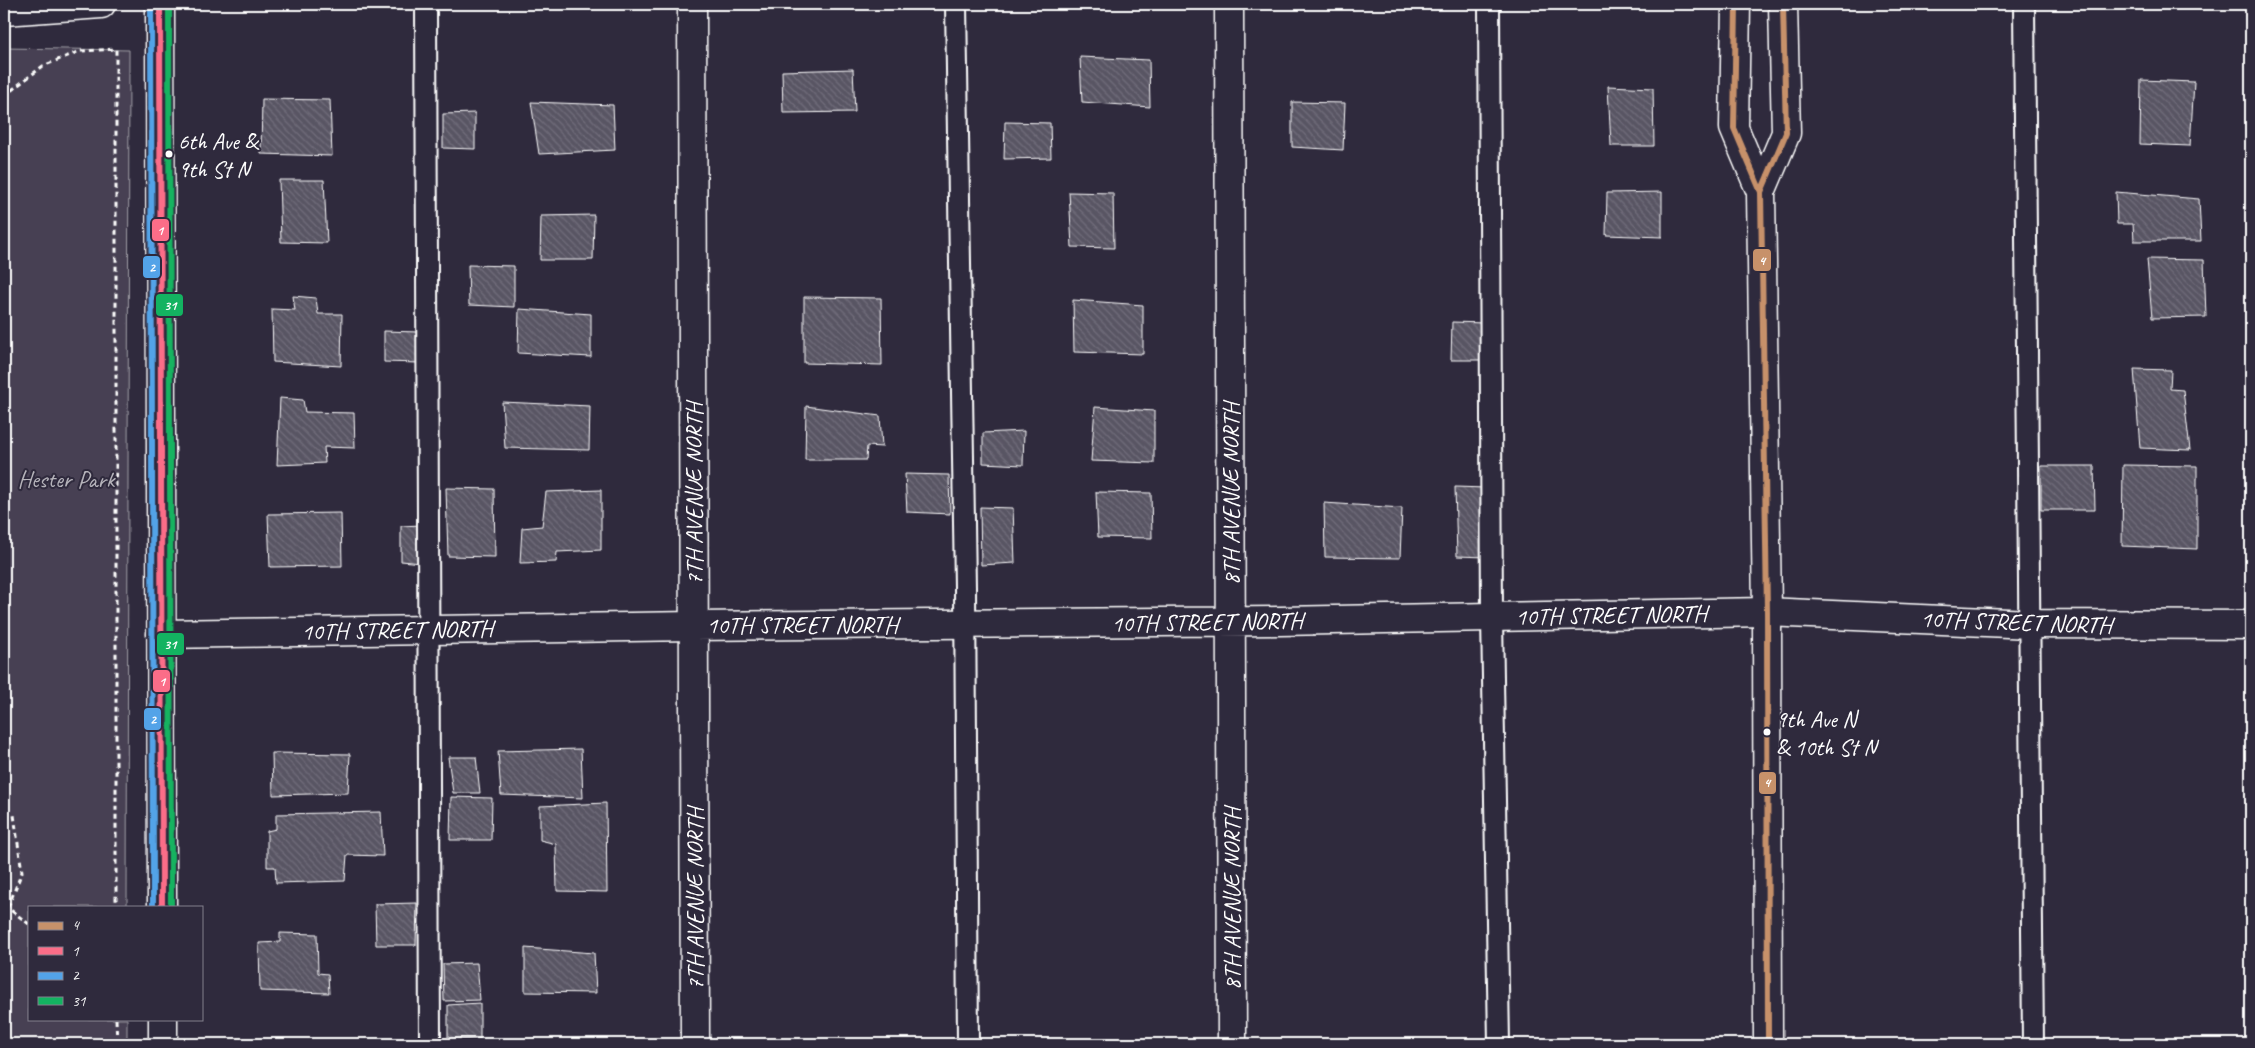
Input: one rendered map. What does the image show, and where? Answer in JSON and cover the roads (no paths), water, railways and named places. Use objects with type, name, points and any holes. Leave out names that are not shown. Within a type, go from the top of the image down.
[{"type":"street","points":[[4,11],[101,4]]},
{"type":"street","points":[[160,4],[162,906]]},
{"type":"street","name":"7TH AVENUE NORTH","points":[[692,4],[695,1044]]},
{"type":"street","name":"8TH AVENUE NORTH","points":[[1230,4],[1232,1044]]},
{"type":"street","points":[[1736,4],[1734,128],[1761,192],[1767,612],[1768,1044]]},
{"type":"street","points":[[1761,192],[1786,133],[1783,4]]},
{"type":"street","name":"10TH STREET NORTH","points":[[162,634],[694,626],[1231,622],[1767,612],[2030,624],[2251,625]]},
{"type":"street","points":[[163,1020],[163,1044]]},
{"type":"lane","points":[[426,4],[430,1044]]},
{"type":"lane","points":[[956,4],[966,624],[968,1044]]},
{"type":"lane","points":[[1489,4],[1492,617],[1499,1044]]},
{"type":"lane","points":[[2024,4],[2033,1044]]},
{"type":"place","name":"6th Ave & 9th St N","points":[[169,154]]},
{"type":"place","name":"9th Ave N & 10th St N","points":[[1767,732]]},
{"type":"park label","name":"Hester Park","points":[[66,479]]}]
